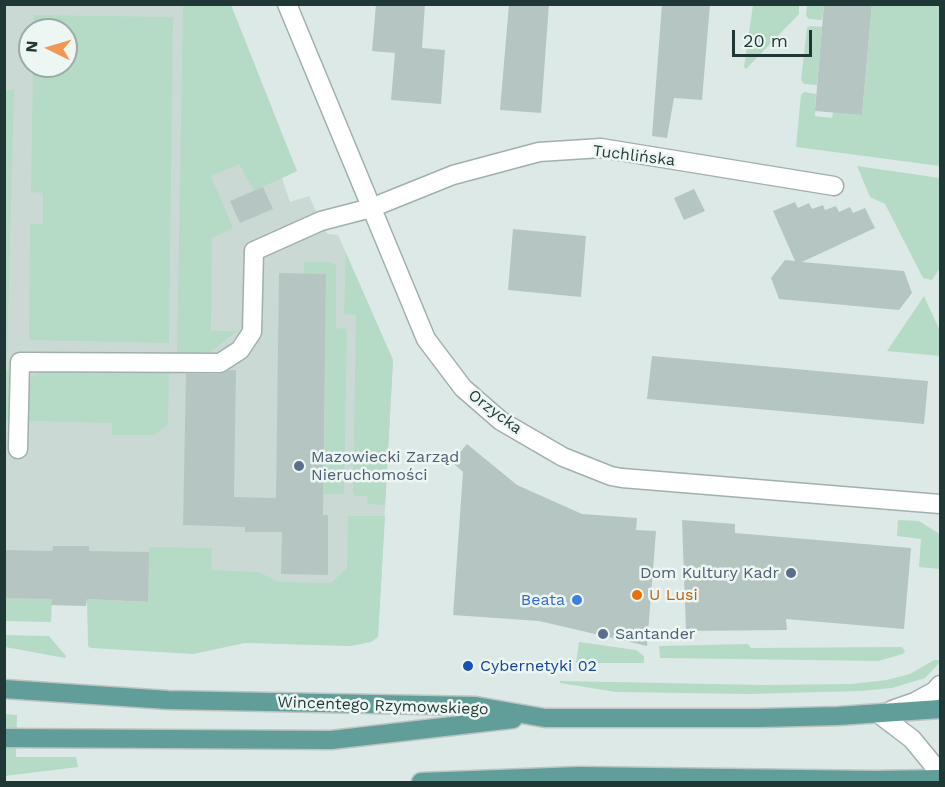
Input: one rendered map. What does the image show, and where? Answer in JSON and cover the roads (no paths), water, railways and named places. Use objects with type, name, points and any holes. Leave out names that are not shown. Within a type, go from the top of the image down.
[{"type":"main road","name":"Wincentego Rzymowskiego","points":[[4,690],[168,700],[476,706],[545,718],[759,718],[879,714],[940,709]]},
{"type":"main road","points":[[4,738],[331,740],[501,720],[545,718]]},
{"type":"main road","points":[[421,783],[579,776],[876,781],[940,778]]},
{"type":"street","name":"Orzycka","points":[[286,4],[426,339],[451,375],[501,421],[563,457],[611,476],[940,504]]},
{"type":"street","name":"Tuchlińska","points":[[18,449],[20,362],[220,363],[240,350],[252,332],[254,250],[321,221],[371,208],[453,175],[539,152],[590,149],[610,150],[834,186]]},
{"type":"street","points":[[879,714],[915,702],[935,691],[940,685]]},
{"type":"street","points":[[879,714],[912,739],[940,773]]},
{"type":"place","name":"Mazowiecki Zarząd Nieruchomości","points":[[299,466]]},
{"type":"place","name":"Dom Kultury Kadr","points":[[791,573]]},
{"type":"place","name":"U Lusi","points":[[637,595]]},
{"type":"place","name":"Beata","points":[[577,600]]},
{"type":"place","name":"Santander","points":[[603,634]]},
{"type":"place","name":"Cybernetyki 02","points":[[468,666]]}]
